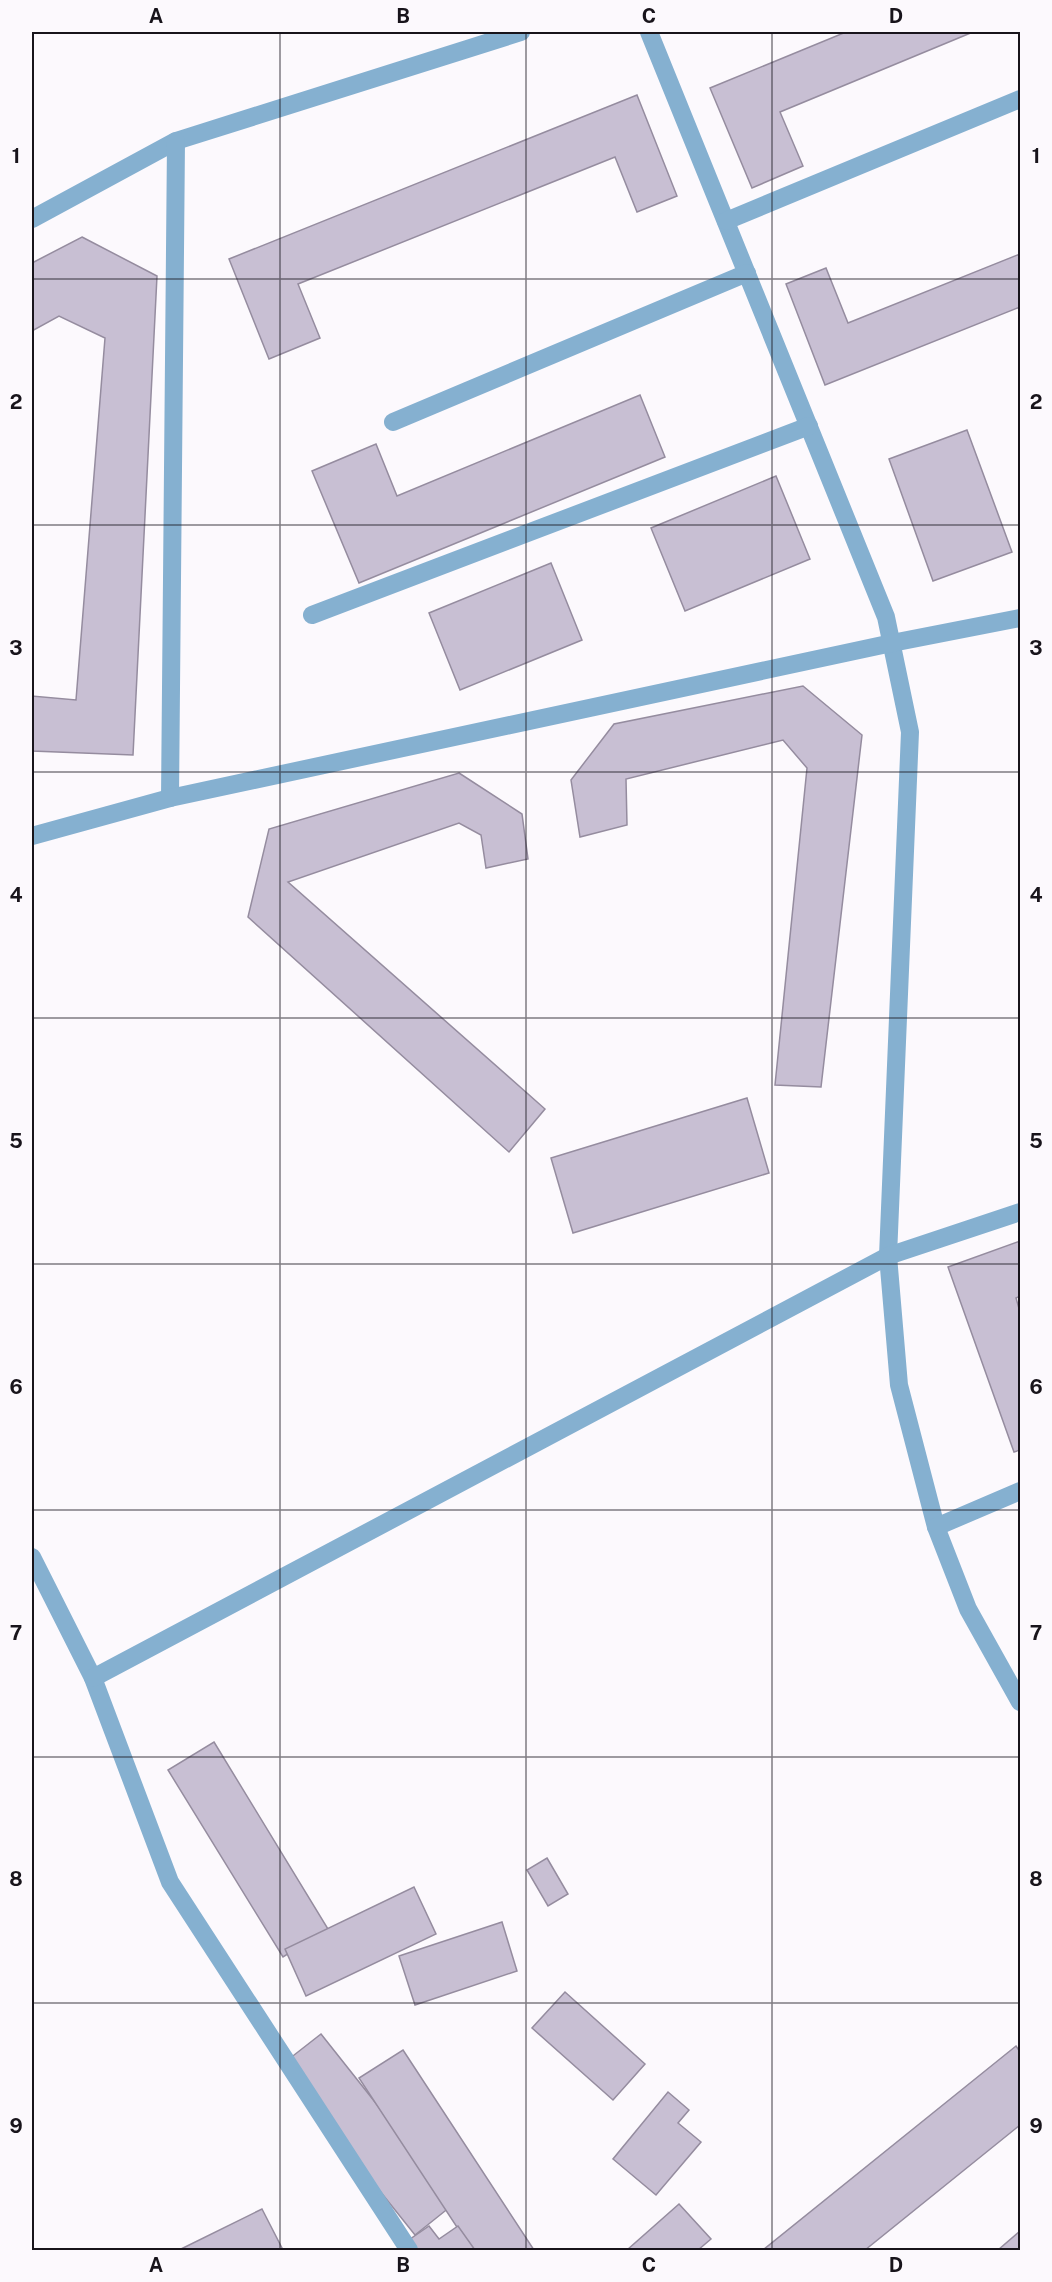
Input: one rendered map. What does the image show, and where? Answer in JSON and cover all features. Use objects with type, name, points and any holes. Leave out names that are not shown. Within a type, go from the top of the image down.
[{"type":"street","points":[[32,219],[176,141],[521,32]]},
{"type":"street","points":[[649,32],[886,617],[892,643],[910,732],[888,1257],[899,1385],[936,1527],[968,1609],[1020,1702]]},
{"type":"street","points":[[726,221],[1020,99]]},
{"type":"street","points":[[170,798],[176,141]]},
{"type":"street","points":[[393,422],[747,273]]},
{"type":"street","points":[[312,615],[809,426]]},
{"type":"street","points":[[32,836],[170,798],[892,643],[1020,618]]},
{"type":"street","points":[[93,1678],[888,1257],[1020,1212]]},
{"type":"street","points":[[936,1527],[1020,1491]]},
{"type":"street","points":[[32,1557],[93,1678],[170,1882],[409,2250]]},
{"type":"building","points":[[846,32],[973,32],[780,112],[803,166],[752,188],[710,88]]},
{"type":"building","points":[[637,95],[677,196],[637,212],[615,157],[298,284],[320,338],[269,359],[229,259]]},
{"type":"building","points":[[82,237],[157,276],[133,755],[32,751],[32,696],[76,700],[105,338],[59,316],[32,331],[32,263]]},
{"type":"building","points":[[1020,254],[1020,307],[825,385],[786,284],[826,268],[848,323]]},
{"type":"building","points":[[640,395],[665,457],[359,583],[312,471],[376,444],[397,496]]},
{"type":"building","points":[[967,430],[1012,552],[933,581],[889,459]]},
{"type":"building","points":[[776,476],[810,559],[685,611],[651,528]]},
{"type":"building","points":[[551,563],[582,640],[460,690],[429,613]]},
{"type":"building","points":[[803,686],[862,735],[821,1087],[775,1085],[807,768],[783,740],[626,779],[627,825],[580,837],[571,780],[614,724]]},
{"type":"building","points":[[459,773],[522,814],[528,859],[486,868],[481,835],[459,823],[288,882],[545,1109],[509,1152],[248,917],[269,829]]},
{"type":"building","points":[[747,1098],[769,1173],[573,1233],[551,1158]]},
{"type":"building","points":[[1020,1241],[1020,1296],[1016,1298],[1020,1312],[1020,1450],[1014,1452],[948,1267]]},
{"type":"building","points":[[214,1742],[328,1929],[283,1957],[168,1770]]},
{"type":"building","points":[[547,1858],[568,1894],[548,1906],[527,1870]]},
{"type":"building","points":[[414,1887],[436,1934],[306,1996],[285,1949]]},
{"type":"building","points":[[502,1922],[517,1971],[415,2005],[399,1956]]},
{"type":"building","points":[[565,1992],[645,2064],[613,2100],[532,2028]]},
{"type":"building","points":[[321,2034],[455,2203],[415,2235],[280,2066]]},
{"type":"building","points":[[1016,2046],[1020,2052],[1020,2125],[865,2250],[763,2250]]},
{"type":"building","points":[[403,2050],[534,2250],[472,2250],[359,2078]]},
{"type":"building","points":[[668,2092],[689,2110],[678,2123],[701,2142],[656,2195],[613,2159]]},
{"type":"building","points":[[679,2204],[711,2239],[698,2250],[627,2250]]},
{"type":"building","points":[[262,2209],[283,2250],[179,2250]]},
{"type":"building","points":[[429,2226],[439,2239],[458,2226],[475,2250],[407,2250],[403,2244]]},
{"type":"building","points":[[1020,2231],[1020,2250],[998,2250]]}]
